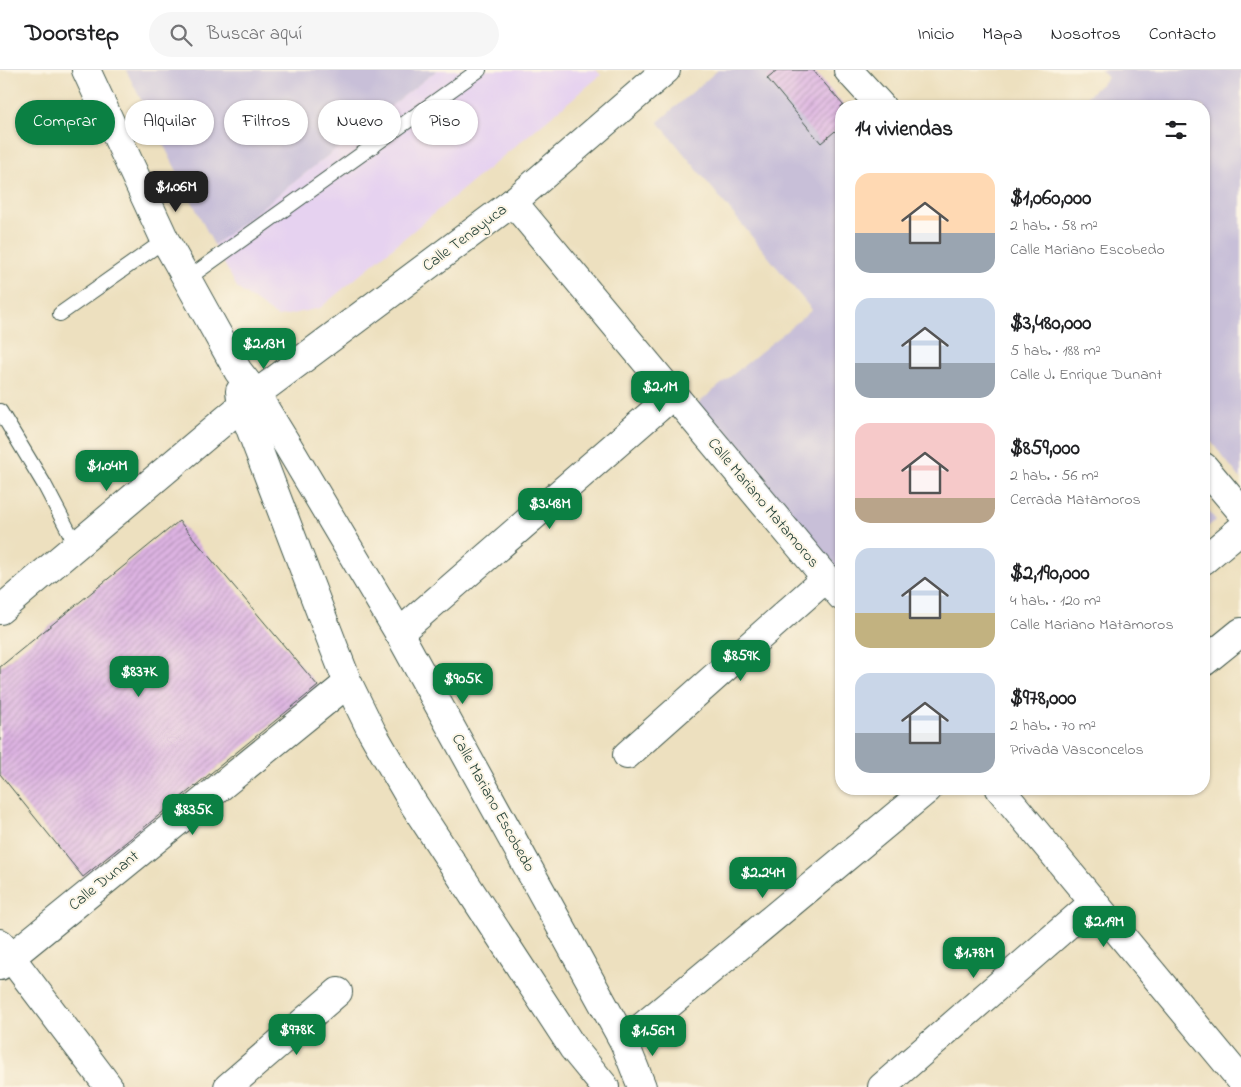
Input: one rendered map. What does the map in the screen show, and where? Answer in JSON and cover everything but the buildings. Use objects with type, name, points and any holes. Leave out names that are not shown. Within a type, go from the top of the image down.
[{"type":"street","name":"Calle Mariano Escobedo","points":[[86,70],[165,240],[238,371],[348,682],[372,732],[413,802],[599,1085]]},
{"type":"street","name":"Calle Tenayuca","points":[[0,610],[249,400],[513,202],[666,70]]},
{"type":"street","points":[[848,70],[876,100]]},
{"type":"street","name":"Calle Mariano Matamoros","points":[[513,202],[834,587]]},
{"type":"street","points":[[399,633],[672,395]]},
{"type":"street","name":"Calle Mariano Escobedo","points":[[249,400],[399,633],[624,1042],[642,1087]]},
{"type":"street","points":[[1210,474],[1241,511]]},
{"type":"street","points":[[1210,555],[1241,529]]},
{"type":"street","points":[[627,755],[834,587]]},
{"type":"street","points":[[1210,657],[1241,632]]},
{"type":"street","name":"Calle Dunant","points":[[3,955],[348,682]]},
{"type":"street","points":[[624,1042],[921,795]]},
{"type":"street","points":[[1005,795],[1241,1080]]},
{"type":"street","points":[[882,1087],[1094,902]]},
{"type":"street","points":[[3,955],[109,1087]]},
{"type":"street","points":[[228,1087],[338,992]]},
{"type":"lane","points":[[187,279],[479,70]]},
{"type":"lane","points":[[60,314],[165,240]]},
{"type":"lane","points":[[0,411],[44,484],[76,545]]},
{"type":"shaded area","points":[[126,70],[437,70],[399,100],[318,100],[318,145],[341,145],[214,245],[164,145],[214,145],[214,100],[141,100]]},
{"type":"shaded area","points":[[437,70],[596,70],[601,75],[320,308],[278,317],[238,289],[214,245],[341,145],[401,145],[401,100],[399,100]]},
{"type":"shaded area","points":[[718,70],[777,70],[767,78],[822,142],[835,131],[835,569],[697,404],[812,310],[658,122]]},
{"type":"shaded area","points":[[1101,70],[1241,70],[1241,479],[1210,440],[1210,100],[1083,100],[1108,78]]},
{"type":"shaded area","points":[[1210,513],[1216,520],[1210,525]]}]
